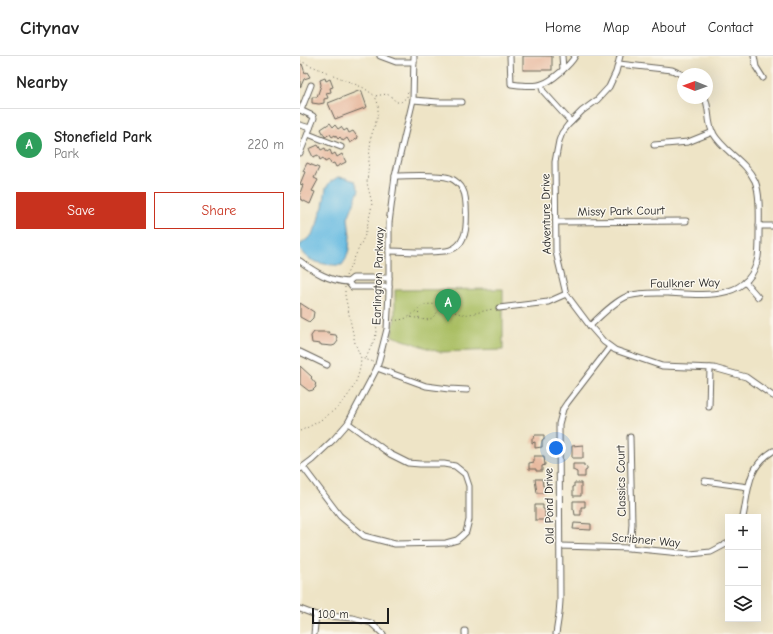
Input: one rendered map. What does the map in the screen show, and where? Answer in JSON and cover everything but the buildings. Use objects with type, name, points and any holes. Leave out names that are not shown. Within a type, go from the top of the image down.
[{"type":"street","points":[[380,56],[396,62],[414,62]]},
{"type":"street","name":"Earlington Parkway","points":[[301,468],[312,460],[334,439],[348,423],[378,366],[387,329],[389,287],[389,223],[395,176],[413,100],[414,56]]},
{"type":"street","points":[[510,56],[511,84],[541,85],[549,81],[572,62],[575,56]]},
{"type":"street","points":[[562,56],[563,69]]},
{"type":"street","name":"Adventure Drive","points":[[620,56],[619,64],[612,82],[604,93],[582,111],[562,133],[556,151],[556,252],[566,294],[590,326],[610,347],[615,350],[662,366],[710,368],[746,377],[773,396]]},
{"type":"street","points":[[754,56],[756,67],[763,78]]},
{"type":"street","points":[[619,64],[672,70],[677,72]]},
{"type":"street","points":[[300,153],[301,146],[308,134],[314,118],[300,110],[311,85]]},
{"type":"street","points":[[541,85],[542,91],[571,122]]},
{"type":"street","points":[[413,100],[462,102]]},
{"type":"street","points":[[707,104],[712,132],[723,146],[747,166],[756,182],[759,200],[759,248],[756,264],[752,274],[745,282],[758,296]]},
{"type":"street","points":[[300,124],[310,128]]},
{"type":"street","points":[[654,145],[688,142],[712,132]]},
{"type":"street","points":[[308,134],[341,147]]},
{"type":"street","points":[[389,251],[450,250],[458,245],[464,237],[466,229],[466,198],[464,190],[459,183],[450,178],[439,176],[395,176]]},
{"type":"street","name":"Missy Park Court","points":[[556,222],[686,221]]},
{"type":"street","points":[[759,226],[773,226]]},
{"type":"street","points":[[300,261],[320,275],[330,279],[347,282],[352,287],[389,287]]},
{"type":"street","points":[[347,282],[353,278],[389,278]]},
{"type":"street","name":"Faulkner Way","points":[[590,326],[609,308],[628,296],[650,293],[720,294],[734,290],[745,282]]},
{"type":"street","points":[[499,308],[548,302],[566,294]]},
{"type":"street","name":"Old Pond Drive","points":[[556,634],[560,601],[558,432],[560,416],[567,403],[610,347]]},
{"type":"street","points":[[300,352],[327,365]]},
{"type":"street","points":[[378,366],[426,386],[468,390]]},
{"type":"street","points":[[709,407],[710,368]]},
{"type":"street","points":[[301,468],[340,516],[364,536],[395,544],[446,543],[457,540],[466,532],[469,520],[469,486],[465,474],[455,466],[444,464],[408,463],[390,454],[348,423]]},
{"type":"street","name":"Classics Court","points":[[630,437],[632,524],[630,548]]},
{"type":"street","points":[[744,514],[748,487],[753,471],[763,458],[773,451]]},
{"type":"street","points":[[705,481],[748,487]]},
{"type":"street","name":"Scribner Way","points":[[560,546],[630,548],[690,554],[711,552],[725,545]]},
{"type":"street","points":[[300,609],[316,615],[353,618],[371,623],[383,634]]},
{"type":"street","points":[[314,634],[316,615]]},
{"type":"path","points":[[300,62],[364,88],[375,96],[378,104],[378,115],[372,137],[367,183],[372,202],[372,210],[365,235],[346,274],[347,282],[345,295],[355,343],[361,358],[358,375],[351,389],[340,405],[325,418],[300,431]]},
{"type":"path","points":[[375,96],[386,94],[390,95],[396,102],[401,102],[407,97],[408,91]]},
{"type":"path","points":[[410,317],[418,308],[425,305],[434,304],[464,314],[499,308]]},
{"type":"path","points":[[365,359],[375,338],[377,331],[376,322],[387,319],[395,320],[410,317],[425,321],[430,320],[442,307]]},
{"type":"path","points":[[418,308],[420,319]]},
{"type":"path","points":[[361,358],[378,366]]},
{"type":"green space","points":[[503,289],[503,350],[439,352],[392,336],[395,315],[395,290]]},
{"type":"water","points":[[338,177],[355,181],[359,190],[348,218],[350,236],[349,249],[346,259],[342,265],[330,265],[310,259],[301,251],[300,245],[312,235],[323,207],[326,188],[330,182]]},
{"type":"place","name":"Stonefield Park","points":[[448,322]]}]
